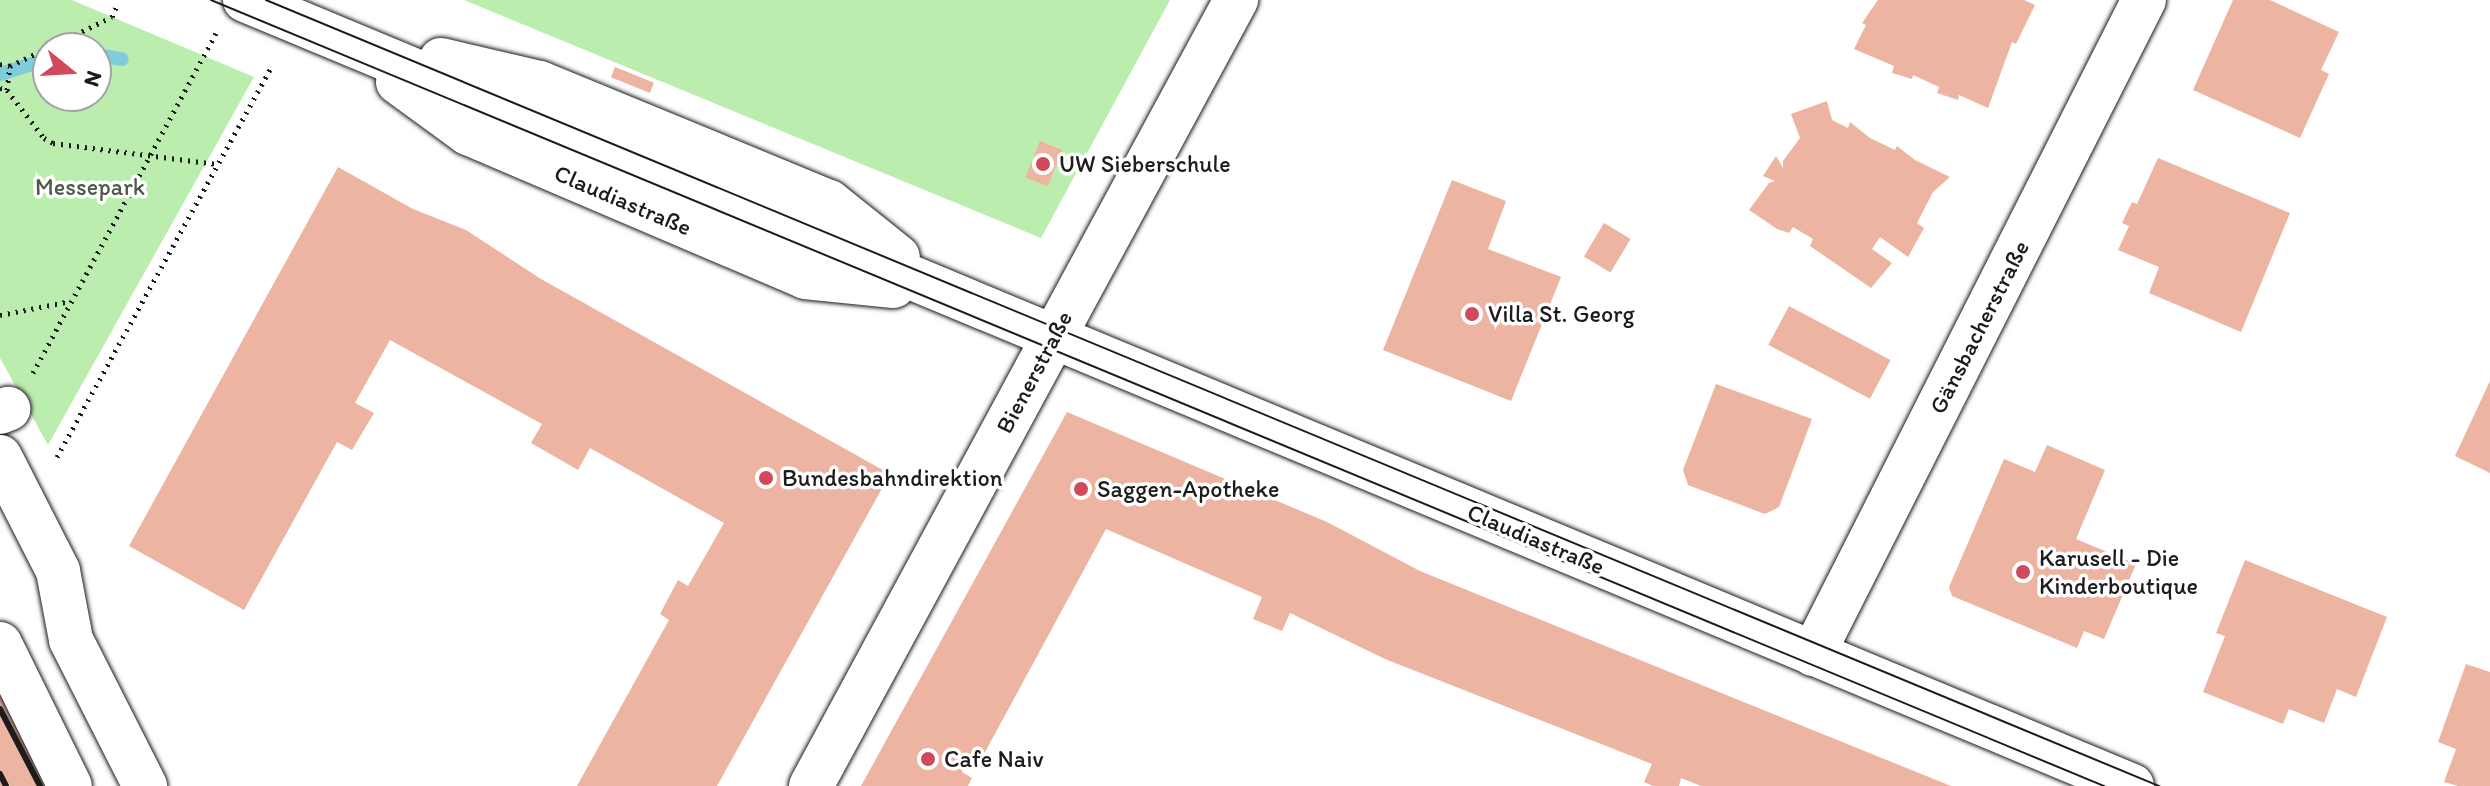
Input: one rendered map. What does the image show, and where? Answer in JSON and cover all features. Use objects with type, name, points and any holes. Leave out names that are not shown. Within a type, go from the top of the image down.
[{"type":"street","name":"Bienerstraße","points":[[811,786],[1236,0]]},
{"type":"street","name":"Gänsbacherstraße","points":[[1813,654],[2144,0]]},
{"type":"street","name":"Claudiastraße","points":[[234,10],[335,37],[540,83],[829,202],[941,291],[2132,786]]},
{"type":"street","name":"Claudiastraße","points":[[335,37],[468,133],[805,277],[941,291]]},
{"type":"street","points":[[0,457],[58,571],[71,640],[145,786]]},
{"type":"street","points":[[0,644],[70,786]]},
{"type":"path","points":[[0,64],[10,66],[112,17],[117,5]]},
{"type":"path","points":[[4,410],[14,407],[151,154],[234,10]]},
{"type":"path","points":[[10,66],[3,89],[44,138],[53,143],[217,164]]},
{"type":"path","points":[[57,457],[270,69]]},
{"type":"path","points":[[0,315],[72,301]]},
{"type":"green space","name":"Messepark","points":[[0,0],[72,0],[254,77],[48,445],[0,358]]},
{"type":"green space","points":[[464,0],[1170,0],[1041,238]]},
{"type":"building","points":[[1878,0],[2024,0],[2035,5],[2016,44],[2012,42],[1988,108],[1959,95],[1958,100],[1937,93],[1939,87],[1913,75],[1912,79],[1892,73],[1894,66],[1854,49],[1866,25],[1862,23]]},
{"type":"building","points":[[2233,0],[2270,0],[2339,32],[2321,70],[2329,74],[2300,138],[2193,90]]},
{"type":"building","points":[[615,67],[654,83],[650,93],[611,77]]},
{"type":"building","points":[[1827,101],[1832,120],[1848,128],[1850,122],[1870,138],[1895,150],[1897,146],[1915,160],[1950,177],[1933,192],[1917,223],[1924,228],[1908,257],[1880,237],[1872,249],[1892,263],[1871,288],[1810,246],[1813,239],[1793,227],[1789,233],[1777,229],[1749,210],[1769,183],[1775,181],[1763,176],[1776,156],[1783,168],[1783,161],[1800,138],[1791,114]]},
{"type":"building","name":"UW Sieberschule","points":[[1040,141],[1062,150],[1048,186],[1025,177]]},
{"type":"building","points":[[2158,158],[2290,213],[2241,332],[2149,293],[2159,267],[2118,250],[2129,226],[2122,223],[2132,202],[2137,204]]},
{"type":"building","name":"Bundesbahndirektion","points":[[338,167],[413,209],[466,230],[541,279],[890,474],[717,786],[577,786],[669,620],[660,614],[678,580],[688,586],[724,523],[590,448],[578,470],[531,443],[542,424],[390,340],[355,403],[374,413],[352,450],[337,442],[244,610],[129,546]]},
{"type":"building","name":"Villa St. Georg","points":[[1452,180],[1506,201],[1488,249],[1561,277],[1511,401],[1383,350]]},
{"type":"building","points":[[1604,223],[1631,239],[1610,272],[1584,256]]},
{"type":"building","points":[[1789,306],[1891,360],[1870,399],[1768,345]]},
{"type":"building","points":[[2490,381],[2490,473],[2455,456]]},
{"type":"building","points":[[1716,384],[1812,419],[1779,507],[1765,514],[1688,485],[1683,470]]},
{"type":"building","points":[[1067,412],[1327,522],[1420,571],[1951,786],[1701,786],[1681,778],[1679,786],[1653,786],[1644,782],[1652,764],[1385,659],[1290,613],[1282,631],[1253,619],[1262,597],[1106,529],[984,754],[975,749],[962,772],[972,778],[968,786],[861,786]]},
{"type":"building","points":[[2047,445],[2105,470],[2076,539],[2136,564],[2104,639],[2084,631],[2077,648],[1952,596],[1949,587],[2004,459],[2035,472]]},
{"type":"building","points":[[2245,560],[2387,617],[2356,697],[2337,689],[2324,723],[2289,709],[2283,724],[2203,692],[2225,636],[2216,633]]},
{"type":"building","points":[[2466,664],[2490,672],[2490,786],[2458,786],[2444,782],[2456,749],[2438,742]]},
{"type":"building","points":[[0,682],[54,786],[0,786]]},
{"type":"waterway","points":[[112,57],[122,59]]},
{"type":"waterway","points":[[0,74],[32,64]]},
{"type":"tram line","points":[[211,0],[2104,786]]},
{"type":"tram line","points":[[266,0],[2159,786]]},
{"type":"railway","points":[[0,709],[40,786]]},
{"type":"railway","points":[[0,774],[6,786]]},
{"type":"place","name":"UW Sieberschule","points":[[1043,164]]},
{"type":"place","name":"Villa St. Georg","points":[[1472,314]]},
{"type":"place","name":"Bundesbahndirektion","points":[[766,478]]},
{"type":"place","name":"Saggen-Apotheke","points":[[1081,489]]},
{"type":"place","name":"Karusell - Die Kinderboutique","points":[[2023,572]]},
{"type":"place","name":"Cafe Naiv","points":[[928,759]]}]
